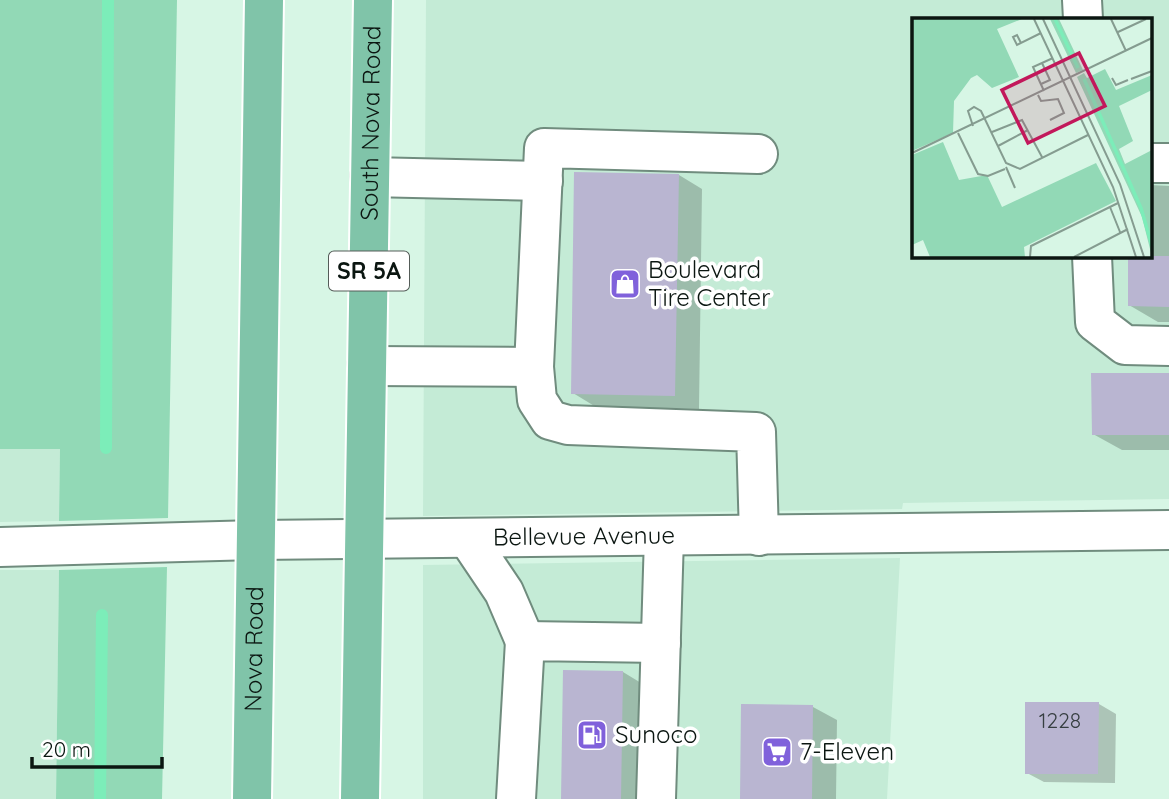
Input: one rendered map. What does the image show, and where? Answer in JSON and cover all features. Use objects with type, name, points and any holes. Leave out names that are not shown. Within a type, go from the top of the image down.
[{"type":"main road","points":[[257,540],[264,0]]},
{"type":"main road","name":"South Nova Road","points":[[365,541],[373,0]]},
{"type":"main road","name":"Nova Road","points":[[252,799],[257,540]]},
{"type":"main road","name":"SR 5A","points":[[360,799],[365,541]]},
{"type":"street","points":[[1082,0],[1083,18]]},
{"type":"street","points":[[758,154],[544,148],[534,367],[537,400],[550,420],[568,425],[756,432],[759,536]]},
{"type":"street","points":[[370,177],[543,181]]},
{"type":"street","points":[[1092,257],[1095,321],[1125,345],[1169,346]]},
{"type":"street","points":[[368,366],[534,367]]},
{"type":"street","name":"Bellevue Avenue","points":[[0,547],[257,540],[470,540],[1169,530]]},
{"type":"street","points":[[656,799],[664,537]]},
{"type":"street","points":[[470,540],[504,592],[525,641],[516,799]]},
{"type":"street","points":[[525,641],[661,643]]},
{"type":"shaded area","points":[[426,0],[1169,0],[1169,499],[903,503],[902,509],[423,516]]},
{"type":"shaded area","points":[[0,449],[60,449],[59,521],[0,522]]},
{"type":"shaded area","points":[[900,558],[887,799],[423,799],[423,565]]},
{"type":"shaded area","points":[[0,570],[59,570],[56,799],[0,799]]},
{"type":"green space","points":[[0,0],[177,0],[168,518],[59,521],[60,449],[0,449]]},
{"type":"green space","points":[[167,567],[162,799],[56,799],[59,570]]},
{"type":"building","name":"Boulevard Tire Center","points":[[574,172],[679,174],[675,396],[571,394]]},
{"type":"building","points":[[1169,256],[1169,307],[1128,306],[1128,257]]},
{"type":"building","points":[[1091,373],[1169,373],[1169,435],[1092,435]]},
{"type":"building","name":"Sunoco","points":[[563,670],[623,671],[621,799],[561,799]]},
{"type":"building","points":[[1025,702],[1099,702],[1098,774],[1025,774]]},
{"type":"building","name":"7-Eleven","points":[[741,704],[813,705],[812,799],[740,799]]},
{"type":"waterway","points":[[106,448],[108,0]]},
{"type":"waterway","points":[[100,799],[102,615]]},
{"type":"place","name":"Boulevard Tire Center","points":[[625,284]]},
{"type":"place","name":"Sunoco","points":[[592,735]]},
{"type":"place","name":"7-Eleven","points":[[777,752]]}]
